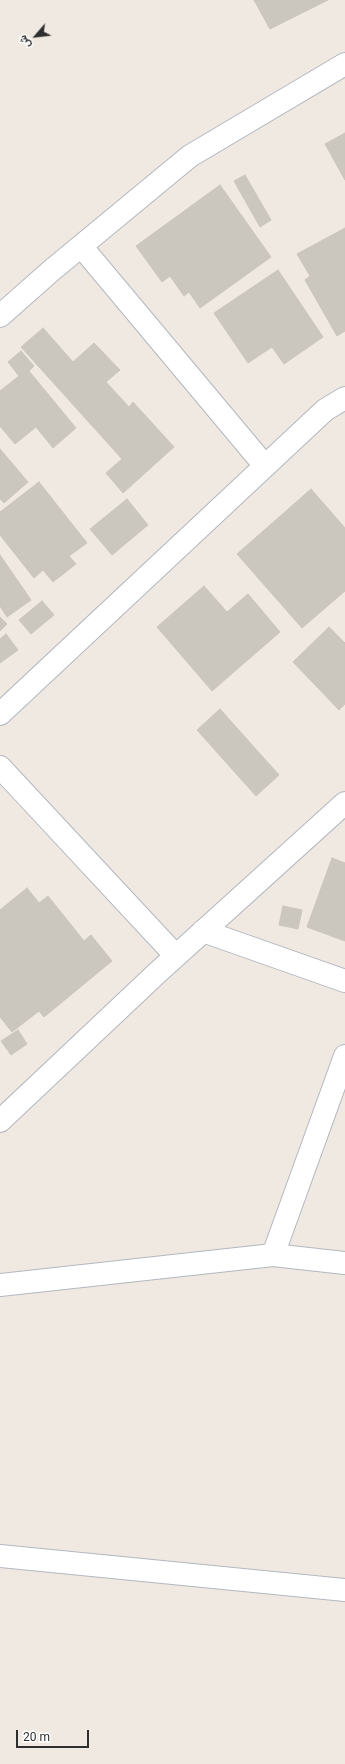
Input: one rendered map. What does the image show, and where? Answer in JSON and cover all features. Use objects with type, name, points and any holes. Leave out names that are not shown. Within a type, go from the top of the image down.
[{"type":"street","points":[[0,316],[81,246],[190,156],[345,64]]},
{"type":"street","points":[[81,246],[265,466]]},
{"type":"street","points":[[0,714],[325,410],[345,398]]},
{"type":"street","points":[[0,768],[176,956]]},
{"type":"street","points":[[0,1121],[203,931],[345,803]]},
{"type":"street","points":[[203,931],[345,981]]},
{"type":"street","points":[[273,1254],[345,1056]]},
{"type":"street","points":[[0,1285],[273,1254],[345,1263]]},
{"type":"street","points":[[0,1556],[345,1590]]},
{"type":"building","points":[[254,0],[328,0],[270,29]]},
{"type":"building","points":[[345,133],[345,180],[325,144]]},
{"type":"building","points":[[245,175],[271,220],[260,227],[234,181]]},
{"type":"building","points":[[220,185],[271,257],[200,308],[189,292],[184,296],[170,276],[162,282],[136,246]]},
{"type":"building","points":[[345,228],[345,331],[337,336],[305,280],[310,276],[297,254]]},
{"type":"building","points":[[278,270],[323,337],[284,364],[272,347],[248,363],[214,313]]},
{"type":"building","points":[[43,328],[73,362],[94,343],[120,370],[106,382],[129,407],[133,402],[174,447],[123,493],[106,473],[122,459],[21,347]]},
{"type":"building","points":[[21,351],[34,366],[29,371],[76,428],[53,448],[36,427],[15,444],[0,426],[0,391],[19,376],[8,362]]},
{"type":"building","points":[[0,449],[28,482],[4,503],[0,499]]},
{"type":"building","points":[[39,482],[87,543],[69,556],[76,564],[53,582],[43,570],[34,578],[0,535],[0,512]]},
{"type":"building","points":[[311,489],[345,528],[345,591],[302,628],[237,554]]},
{"type":"building","points":[[127,499],[148,525],[112,555],[90,529]]},
{"type":"building","points":[[0,555],[31,600],[7,617],[0,606]]},
{"type":"building","points":[[204,586],[227,612],[248,594],[280,632],[212,691],[157,627]]},
{"type":"building","points":[[42,601],[54,615],[31,634],[19,620]]},
{"type":"building","points":[[0,617],[7,624],[0,631]]},
{"type":"building","points":[[329,627],[345,643],[345,704],[339,710],[293,662]]},
{"type":"building","points":[[6,634],[18,650],[0,663],[0,639]]},
{"type":"building","points":[[220,709],[279,775],[256,796],[197,730]]},
{"type":"building","points":[[332,858],[345,863],[345,941],[307,927]]},
{"type":"building","points":[[27,888],[39,903],[48,896],[84,941],[91,935],[112,961],[44,1017],[39,1011],[12,1032],[0,1017],[0,910]]},
{"type":"building","points":[[283,906],[302,910],[298,929],[279,925]]},
{"type":"building","points":[[18,1030],[27,1044],[11,1055],[1,1041]]}]
